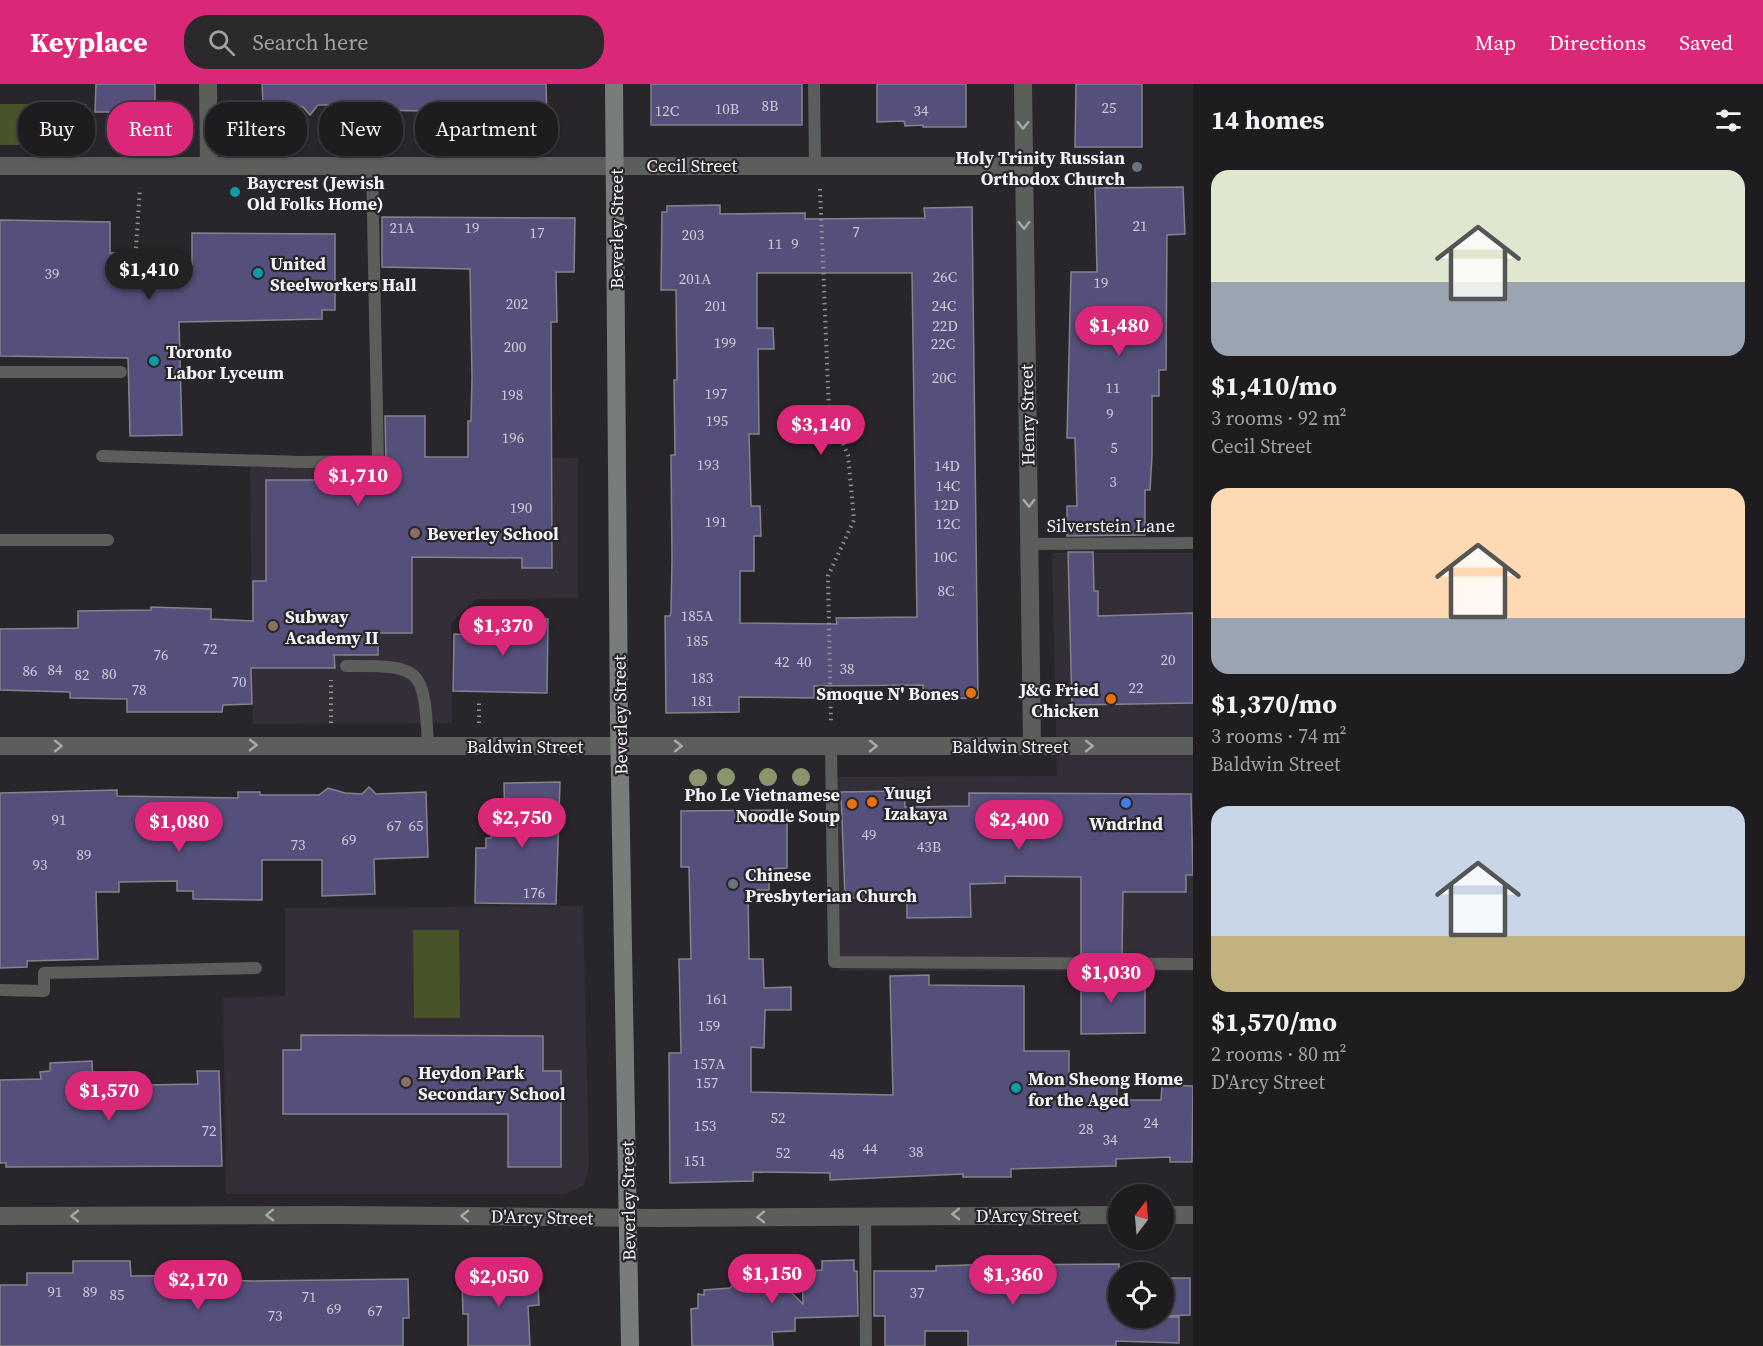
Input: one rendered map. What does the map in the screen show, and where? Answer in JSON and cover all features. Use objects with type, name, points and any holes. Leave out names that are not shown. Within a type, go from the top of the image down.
[{"type":"street","points":[[208,84],[209,165]]},
{"type":"street","name":"Beverley Street","points":[[615,84],[620,746],[630,1346]]},
{"type":"street","name":"Henry Street","points":[[1023,84],[1032,746]]},
{"type":"street","name":"Cecil Street","points":[[0,166],[1023,166]]},
{"type":"street","name":"Baldwin Street","points":[[0,746],[1193,746]]},
{"type":"street","name":"D'Arcy Street","points":[[0,1216],[335,1215],[629,1218],[1108,1215]]},
{"type":"street","points":[[1174,1215],[1193,1215]]},
{"type":"lane","points":[[814,84],[815,165]]},
{"type":"lane","points":[[102,456],[301,462],[378,461],[372,166]]},
{"type":"lane","points":[[0,372],[121,372]]},
{"type":"lane","points":[[0,540],[108,540]]},
{"type":"lane","name":"Silverstein Lane","points":[[1029,544],[1193,543]]},
{"type":"lane","points":[[346,666],[402,667],[416,677],[423,690],[428,745]]},
{"type":"lane","points":[[831,746],[834,962],[1193,964]]},
{"type":"lane","points":[[0,990],[44,991],[44,973],[256,968]]},
{"type":"lane","points":[[865,1215],[866,1346]]},
{"type":"path","points":[[820,185],[829,412],[848,455],[854,520],[828,576],[831,727]]},
{"type":"path","points":[[134,278],[140,187]]},
{"type":"path","points":[[152,277],[152,287]]},
{"type":"path","points":[[331,668],[331,727]]},
{"type":"path","points":[[479,702],[479,726]]},
{"type":"shaded area","name":"Beverley School","points":[[386,457],[578,458],[578,598],[476,599],[451,623],[452,723],[253,724],[250,467],[385,467]]},
{"type":"shaded area","points":[[1052,553],[1193,553],[1193,971],[839,971],[836,777],[1057,776]]},
{"type":"shaded area","name":"Heydon Park Secondary School","points":[[583,906],[589,1166],[583,1186],[565,1194],[226,1194],[223,998],[285,996],[285,908]]},
{"type":"green space","points":[[0,104],[18,104],[18,145],[0,145]]},
{"type":"green space","points":[[413,930],[459,930],[460,1018],[414,1018]]},
{"type":"building","points":[[96,84],[155,84],[155,102],[107,102],[107,112],[95,112]]},
{"type":"building","points":[[262,84],[546,84],[547,102],[415,102],[415,111],[403,111],[403,102],[319,102],[310,115],[307,112],[307,102],[263,102]]},
{"type":"building","points":[[651,84],[802,84],[802,125],[651,125]]},
{"type":"building","points":[[877,84],[966,84],[966,127],[905,126],[904,121],[877,122]]},
{"type":"building","points":[[1076,84],[1142,84],[1142,147],[1075,147]]},
{"type":"building","points":[[1183,187],[1185,234],[1167,235],[1166,370],[1159,370],[1159,396],[1152,396],[1152,456],[1150,490],[1145,490],[1145,535],[1067,536],[1067,506],[1077,506],[1075,438],[1067,438],[1071,272],[1097,272],[1095,188]]},
{"type":"building","points":[[720,205],[720,214],[805,213],[805,219],[925,218],[924,208],[972,207],[978,698],[923,699],[923,685],[814,686],[814,698],[739,697],[739,712],[666,713],[665,616],[670,616],[671,612],[671,455],[675,455],[674,380],[677,380],[676,290],[661,290],[662,212],[667,212],[667,206]],"holes":[[[757,273],[912,273],[917,617],[836,618],[837,624],[740,623],[740,571],[754,571],[754,536],[761,536],[760,506],[751,506],[749,434],[759,434],[758,349],[774,349],[773,328],[757,328]]]},
{"type":"building","points":[[382,217],[575,218],[574,272],[556,272],[557,322],[551,322],[552,568],[522,568],[522,558],[412,557],[412,633],[378,633],[378,655],[334,655],[335,668],[251,668],[252,704],[223,705],[222,712],[127,712],[127,699],[70,698],[70,692],[0,690],[0,629],[78,628],[78,611],[151,610],[151,607],[211,609],[211,619],[253,621],[253,581],[266,581],[266,480],[336,480],[336,470],[386,467],[385,416],[425,416],[425,457],[468,457],[468,421],[471,421],[472,378],[470,269],[382,267]]},
{"type":"building","points":[[0,220],[110,222],[110,253],[116,253],[116,286],[181,285],[181,264],[192,264],[192,233],[335,234],[335,310],[322,310],[322,319],[179,322],[182,435],[130,436],[128,358],[0,356]]},
{"type":"building","points":[[1068,552],[1093,552],[1094,591],[1098,591],[1098,616],[1193,613],[1193,703],[1072,705]]},
{"type":"building","points":[[478,617],[548,619],[547,693],[453,691],[454,634],[477,635]]},
{"type":"building","points":[[560,782],[556,904],[475,903],[476,848],[486,848],[486,838],[491,838],[491,835],[505,835],[504,783]]},
{"type":"building","points":[[369,787],[376,794],[426,792],[428,857],[374,859],[375,894],[322,896],[322,860],[262,860],[262,900],[193,899],[193,891],[177,891],[177,881],[119,882],[119,892],[96,892],[98,959],[27,961],[27,967],[0,968],[0,793],[117,790],[117,796],[238,798],[238,792],[260,792],[260,795],[319,795],[328,788],[345,793],[362,794]]},
{"type":"building","points":[[904,791],[905,807],[969,806],[969,793],[1191,794],[1193,875],[1186,875],[1186,892],[1123,892],[1122,955],[1081,955],[1081,877],[1005,876],[1005,883],[970,884],[971,917],[907,918],[907,897],[845,898],[841,792]]},
{"type":"building","points":[[787,810],[787,868],[769,869],[769,890],[748,890],[749,959],[763,959],[764,988],[791,987],[791,1010],[765,1010],[764,1048],[751,1047],[751,1092],[893,1095],[890,976],[929,975],[929,985],[1024,986],[1024,1051],[1069,1051],[1069,1076],[1117,1077],[1117,1100],[1161,1100],[1162,1085],[1193,1086],[1192,1162],[1170,1162],[1170,1157],[1116,1159],[1116,1166],[1011,1169],[1011,1177],[963,1177],[963,1174],[830,1180],[830,1173],[753,1172],[753,1181],[670,1183],[669,1053],[681,1053],[679,959],[691,959],[689,867],[681,867],[681,811]]},
{"type":"building","points":[[1081,972],[1122,972],[1122,983],[1145,983],[1145,1033],[1081,1034]]},
{"type":"building","points":[[301,1035],[543,1036],[543,1071],[561,1071],[561,1167],[508,1167],[508,1114],[283,1114],[283,1050],[301,1050]]},
{"type":"building","points":[[92,1061],[93,1086],[198,1084],[197,1071],[219,1071],[222,1166],[6,1167],[6,1163],[0,1163],[0,1080],[41,1079],[40,1072],[50,1071],[50,1063]]},
{"type":"building","points":[[854,1260],[854,1271],[857,1271],[858,1316],[795,1318],[795,1331],[772,1332],[773,1346],[692,1346],[691,1309],[698,1308],[698,1294],[704,1295],[704,1290],[730,1288],[747,1266],[763,1265],[803,1304],[802,1271],[822,1270],[822,1261]]},
{"type":"building","points":[[73,1261],[130,1261],[131,1276],[223,1275],[223,1280],[252,1281],[408,1279],[409,1318],[403,1318],[403,1346],[0,1346],[0,1285],[27,1285],[27,1273],[73,1273]]},
{"type":"building","points":[[1108,1264],[1108,1328],[1174,1328],[1174,1317],[1179,1317],[1179,1343],[1116,1341],[1116,1346],[968,1346],[968,1331],[925,1331],[925,1346],[885,1346],[885,1316],[874,1316],[874,1271],[936,1271],[936,1266]]},
{"type":"building","points":[[533,1273],[538,1283],[539,1305],[528,1306],[530,1346],[468,1346],[468,1314],[463,1314],[462,1282],[468,1274]]},
{"type":"building","points":[[1174,1278],[1190,1278],[1190,1315],[1174,1316]]},
{"type":"place","name":"Holy Trinity Russian Orthodox Church","points":[[1137,167]]},
{"type":"place","name":"Baycrest (Jewish Old Folks Home)","points":[[235,192]]},
{"type":"place","name":"United Steelworkers Hall","points":[[258,273]]},
{"type":"place","name":"Toronto Labor Lyceum","points":[[154,361]]},
{"type":"place","name":"Beverley School","points":[[415,533]]},
{"type":"place","name":"Subway Academy II","points":[[273,626]]},
{"type":"place","name":"Smoque N' Bones","points":[[971,693]]},
{"type":"place","name":"J&G Fried Chicken","points":[[1111,699]]},
{"type":"place","name":"Yuugi Izakaya","points":[[872,802]]},
{"type":"place","name":"Wndrlnd","points":[[1126,803]]},
{"type":"place","name":"Pho Le Vietnamese Noodle Soup","points":[[852,804]]},
{"type":"place","name":"Chinese Presbyterian Church","points":[[733,884]]},
{"type":"place","name":"Heydon Park Secondary School","points":[[406,1082]]},
{"type":"place","name":"Mon Sheong Home for the Aged","points":[[1016,1088]]}]
